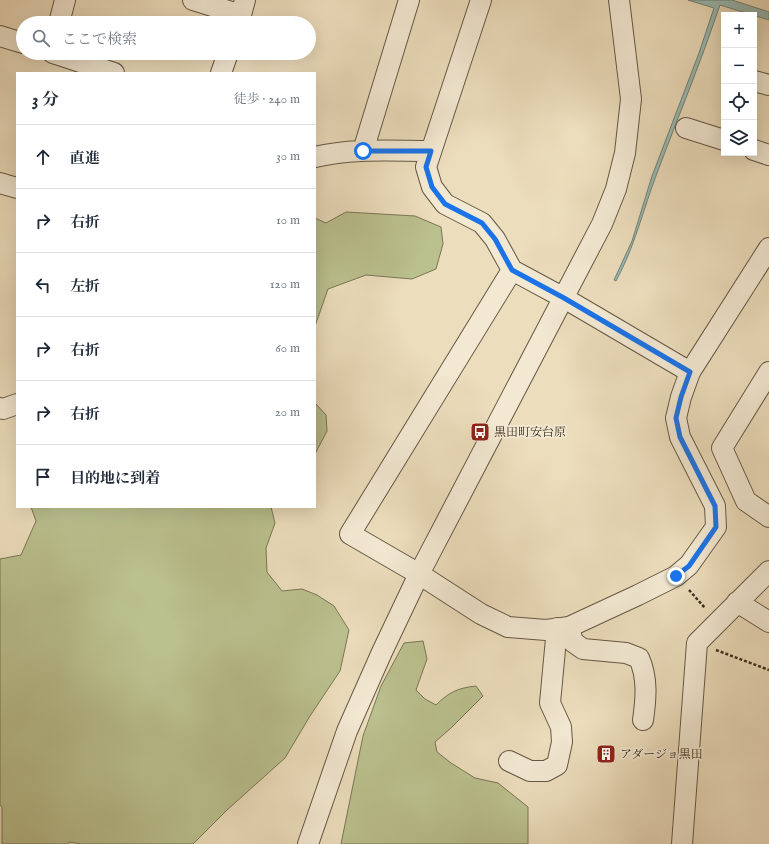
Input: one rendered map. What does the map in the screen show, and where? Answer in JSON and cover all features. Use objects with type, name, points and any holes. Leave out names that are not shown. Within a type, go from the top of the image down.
[{"type":"street","points":[[61,16],[65,0]]},
{"type":"street","points":[[193,0],[241,13]]},
{"type":"street","points":[[363,151],[409,0]]},
{"type":"street","points":[[481,0],[426,167],[432,187],[445,204],[482,223],[495,239],[512,270],[564,298],[690,372]]},
{"type":"street","points":[[308,844],[347,731],[382,652],[419,574],[602,224],[616,188],[625,153],[631,99],[619,0]]},
{"type":"street","points":[[0,36],[16,41]]},
{"type":"street","points":[[74,60],[111,72]]},
{"type":"street","points":[[221,72],[226,60]]},
{"type":"street","points":[[757,82],[769,85]]},
{"type":"street","points":[[686,128],[721,139]]},
{"type":"street","points":[[316,157],[363,151],[431,151]]},
{"type":"street","points":[[757,151],[769,155]]},
{"type":"street","points":[[0,183],[16,188]]},
{"type":"street","points":[[512,270],[350,534],[419,574],[481,614],[508,627],[546,630],[563,628],[638,595],[676,576],[689,566],[716,527],[715,506],[680,437],[676,418],[681,397],[690,372],[769,248]]},
{"type":"street","points":[[769,372],[722,448],[746,501],[769,517]]},
{"type":"street","points":[[0,408],[3,409],[16,404]]},
{"type":"street","points":[[682,844],[696,643],[769,571]]},
{"type":"street","points":[[737,602],[769,622]]},
{"type":"street","points":[[563,628],[573,642],[583,649],[626,653],[639,658],[644,670],[646,700],[643,720]]},
{"type":"street","points":[[509,761],[530,771],[546,772],[557,764],[562,742],[561,727],[550,703],[563,628]]},
{"type":"path","points":[[676,576],[718,622]]},
{"type":"path","points":[[696,643],[769,670]]},
{"type":"green space","points":[[346,212],[415,216],[441,227],[443,244],[436,269],[412,279],[366,275],[328,289],[316,323],[316,218],[326,223]]},
{"type":"green space","points":[[316,404],[326,415],[327,431],[316,452]]},
{"type":"green space","points":[[31,508],[271,508],[275,523],[266,548],[267,572],[282,591],[302,589],[317,595],[334,606],[349,630],[340,671],[310,716],[285,758],[227,810],[193,844],[81,844],[69,842],[68,844],[2,844],[2,807],[0,805],[0,559],[21,555],[36,521]]},
{"type":"green space","points":[[423,641],[427,659],[416,690],[425,699],[436,705],[454,691],[476,686],[483,696],[435,742],[437,752],[475,778],[498,783],[528,807],[528,844],[341,844],[363,736],[381,686],[404,643]]},
{"type":"water","points":[[688,0],[732,0],[769,12],[769,20],[757,16],[757,12],[743,12],[720,5],[657,173],[634,241],[616,281],[614,280],[632,241],[652,176],[699,53],[714,8]]},
{"type":"place","name":"黒田町安台原","points":[[480,432]]},
{"type":"place","name":"アダージョ黒田","points":[[606,754]]},
{"type":"route","points":[[363,151],[431,151],[426,167],[432,187],[445,204],[482,223],[495,239],[512,270],[564,298],[690,372],[681,397],[676,418],[680,437],[715,506],[716,527],[689,566],[676,576]]}]
